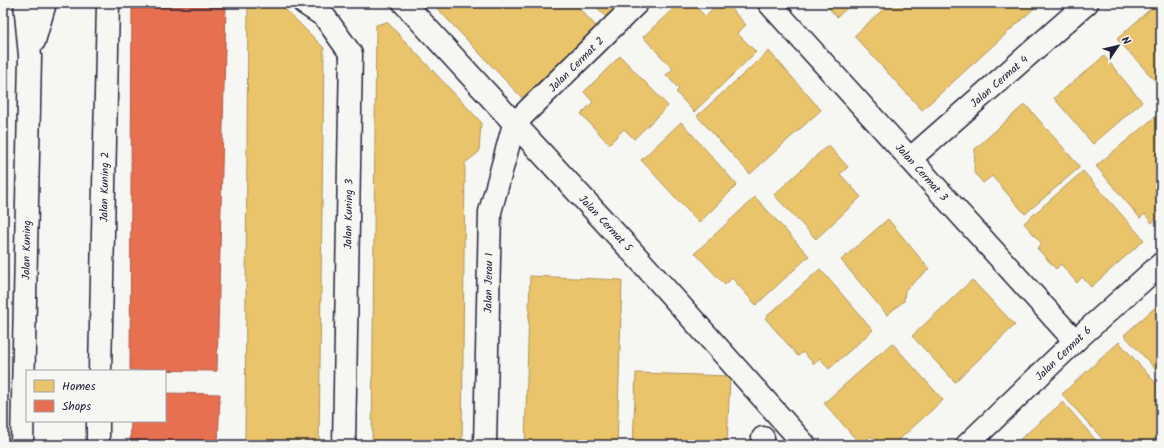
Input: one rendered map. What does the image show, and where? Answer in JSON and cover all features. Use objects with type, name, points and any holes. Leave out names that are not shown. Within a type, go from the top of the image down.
[{"type":"street","name":"Jalan Kuning","points":[[22,445],[30,56],[25,3]]},
{"type":"street","name":"Jalan Kuning","points":[[30,56],[44,3]]},
{"type":"street","name":"Jalan Kuning 2","points":[[100,370],[108,3]]},
{"type":"street","name":"Jalan Kuning 3","points":[[304,3],[324,16],[351,54],[344,445]]},
{"type":"street","name":"Jalan Cermat 5","points":[[404,3],[637,257],[805,445]]},
{"type":"street","name":"Jalan Cermat 2","points":[[514,124],[637,3]]},
{"type":"street","name":"Jalan Cermat 3","points":[[769,3],[1074,341]]},
{"type":"street","name":"Jalan Cermat 4","points":[[910,159],[1087,3]]},
{"type":"street","name":"Jalan Jerau 1","points":[[485,445],[490,212],[514,124]]},
{"type":"street","name":"Jalan Cermat 6","points":[[967,445],[1074,341],[1161,264]]},
{"type":"street","points":[[98,422],[98,445]]},
{"type":"building: Homes","points":[[248,3],[280,4],[324,48],[319,443],[245,441]]},
{"type":"building: Homes","points":[[432,3],[574,3],[597,27],[522,98]]},
{"type":"building: Homes","points":[[593,3],[623,3],[607,18]]},
{"type":"building: Homes","points":[[679,3],[692,3],[705,16],[719,3],[726,3],[746,25],[737,33],[756,52],[694,112],[676,92],[679,89],[666,75],[673,69],[643,37]]},
{"type":"building: Homes","points":[[824,3],[853,3],[837,17]]},
{"type":"building: Homes","points":[[890,3],[1040,3],[922,110],[854,36]]},
{"type":"building: Homes","points":[[1157,3],[1161,3],[1161,87],[1117,39]]},
{"type":"building: Homes","points":[[387,22],[481,122],[479,152],[465,163],[462,445],[372,445],[376,25]]},
{"type":"building: Homes","points":[[769,51],[821,110],[750,174],[697,116]]},
{"type":"building: Homes","points":[[620,56],[668,106],[634,139],[624,129],[609,144],[581,114],[593,102],[584,92]]},
{"type":"building: Homes","points":[[1104,56],[1142,102],[1093,144],[1054,98]]},
{"type":"building: Homes","points":[[1025,104],[1080,167],[1025,214],[992,176],[983,183],[974,172],[975,149]]},
{"type":"building: Homes","points":[[1156,116],[1161,121],[1161,215],[1152,223],[1145,214],[1140,218],[1096,166]]},
{"type":"building: Homes","points":[[681,122],[737,185],[699,223],[641,160]]},
{"type":"building: Homes","points":[[828,145],[848,167],[840,174],[861,197],[816,239],[774,195]]},
{"type":"building: Homes","points":[[1083,171],[1144,240],[1091,287],[1082,277],[1077,283],[1061,264],[1056,269],[1037,248],[1042,244],[1024,223]]},
{"type":"building: Homes","points":[[755,197],[809,256],[756,305],[732,278],[725,285],[695,253]]},
{"type":"building: Homes","points":[[888,219],[929,269],[905,290],[904,301],[887,315],[841,260]]},
{"type":"building: Homes","points":[[820,269],[873,330],[829,369],[820,358],[814,364],[803,352],[798,356],[765,318]]},
{"type":"building: Homes","points":[[530,276],[622,280],[617,445],[525,445]]},
{"type":"building: Homes","points":[[972,280],[1015,325],[955,382],[912,336]]},
{"type":"building: Homes","points":[[1159,304],[1161,306],[1161,375],[1124,335]]},
{"type":"building: Homes","points":[[1119,342],[1161,389],[1161,433],[1148,445],[1108,445],[1062,394]]},
{"type":"building: Homes","points":[[892,343],[943,400],[893,445],[879,445],[871,436],[861,445],[824,403]]},
{"type":"building: Homes","points":[[636,373],[730,376],[727,445],[633,445]]},
{"type":"building: Homes","points":[[1063,402],[1100,445],[1021,445],[1018,441]]},
{"type":"building: Shops","points":[[132,5],[226,6],[217,371],[130,370]]},
{"type":"building: Shops","points":[[166,393],[220,394],[218,445],[130,445],[131,422],[166,422]]}]
